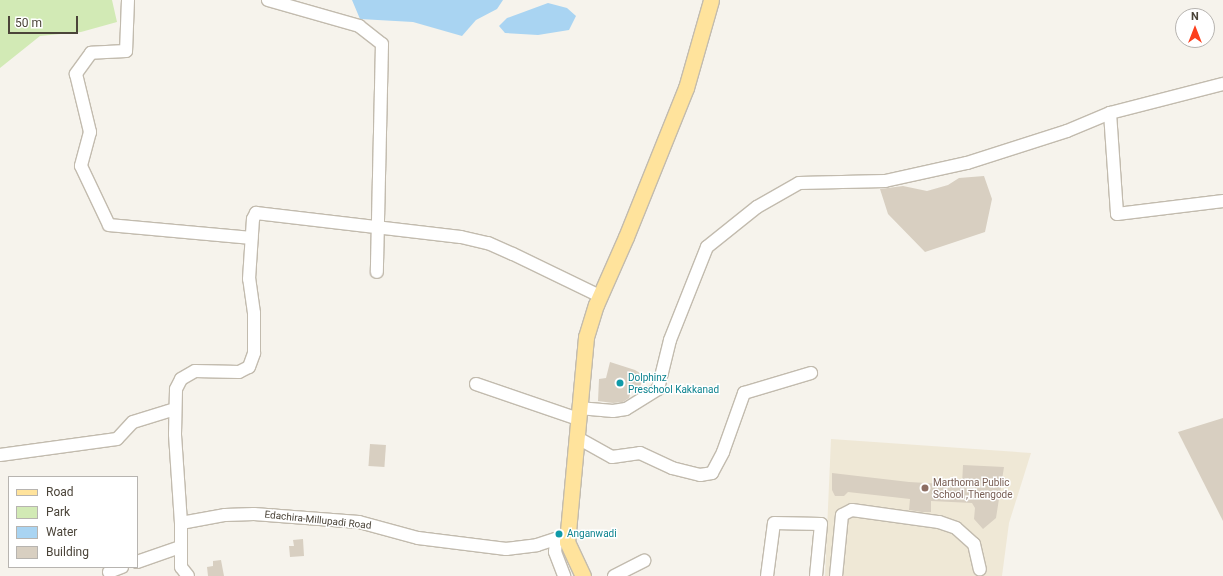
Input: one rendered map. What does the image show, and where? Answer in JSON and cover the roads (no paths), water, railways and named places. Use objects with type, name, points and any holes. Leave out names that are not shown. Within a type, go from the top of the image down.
[{"type":"main road","points":[[583,576],[561,541],[579,413],[586,337],[600,296],[686,88],[712,0]]},
{"type":"street","points":[[128,0],[126,51],[91,53],[76,74],[90,132],[81,166],[109,225],[251,238]]},
{"type":"street","points":[[268,0],[359,26],[382,44],[376,226],[377,272]]},
{"type":"street","points":[[476,384],[579,413],[626,409],[658,389],[670,340],[707,247],[757,207],[799,183],[885,181],[967,164],[1067,131],[1110,112],[1223,84]]},
{"type":"street","points":[[1110,112],[1117,214],[1223,200]]},
{"type":"street","points":[[188,576],[181,567],[181,523],[175,409],[176,389],[181,379],[195,371],[239,372],[249,367],[254,353],[255,335],[249,279],[253,219],[256,213],[376,226],[461,237],[488,243],[600,296]]},
{"type":"street","points":[[576,437],[612,457],[640,453],[672,468],[700,475],[712,473],[726,446],[744,393],[811,373]]},
{"type":"street","points":[[0,455],[117,439],[133,422],[175,409]]},
{"type":"street","points":[[836,576],[842,515],[852,510],[939,522],[956,528],[974,544],[980,569]]},
{"type":"street","name":"Edachira-Millupadi Road","points":[[181,523],[225,515],[254,514],[359,522],[418,538],[506,549],[561,541]]},
{"type":"street","points":[[767,576],[774,523],[821,524],[816,576]]},
{"type":"street","points":[[561,541],[555,552],[564,576]]},
{"type":"street","points":[[138,562],[180,547]]},
{"type":"street","points":[[614,576],[644,561]]},
{"type":"street","points":[[109,572],[119,568]]},
{"type":"water","points":[[352,0],[503,0],[497,9],[476,20],[462,36],[413,22],[360,19]]},
{"type":"water","points":[[548,3],[567,8],[576,16],[569,30],[538,35],[505,33],[499,26],[507,18]]},
{"type":"place","name":"Dolphinz Preschool Kakkanad","points":[[620,383]]},
{"type":"place","name":"Marthoma Public School ,Thengode","points":[[925,488]]},
{"type":"place","name":"Anganwadi","points":[[559,534]]}]
